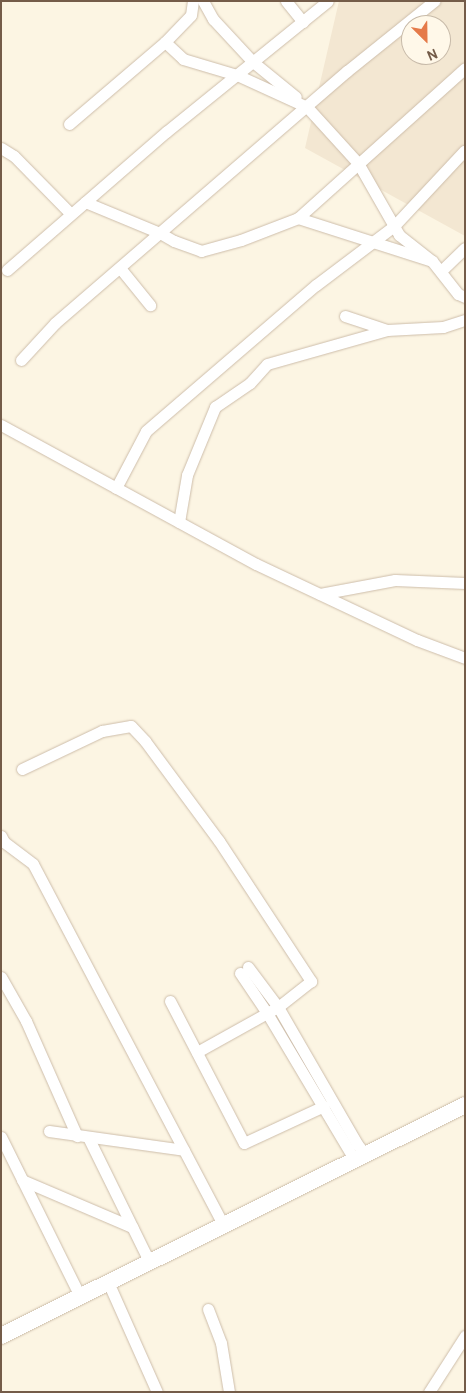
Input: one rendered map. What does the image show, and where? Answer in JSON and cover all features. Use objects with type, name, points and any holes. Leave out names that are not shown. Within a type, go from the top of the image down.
[{"type":"main road","points":[[1,1336],[465,1105]]},
{"type":"street","points":[[69,124],[165,42],[191,16],[193,1]]},
{"type":"street","points":[[204,1],[213,19],[253,62],[307,107],[358,163],[400,235],[432,261],[458,294],[465,297]]},
{"type":"street","points":[[286,1],[303,22]]},
{"type":"street","points":[[7,270],[85,202],[328,1]]},
{"type":"street","points":[[21,360],[55,323],[434,1]]},
{"type":"street","points":[[165,42],[183,59],[237,75],[307,107]]},
{"type":"street","points":[[85,202],[160,233],[174,241],[202,251],[240,240],[298,218],[465,68]]},
{"type":"street","points":[[1,148],[14,156],[71,214]]},
{"type":"street","points":[[116,488],[146,431],[316,285],[394,226],[464,151]]},
{"type":"street","points":[[298,218],[432,261]]},
{"type":"street","points":[[441,271],[465,248]]},
{"type":"street","points":[[120,268],[150,305]]},
{"type":"street","points":[[345,316],[387,330]]},
{"type":"street","points":[[179,522],[187,475],[215,407],[250,383],[267,364],[387,330],[443,326],[465,320]]},
{"type":"street","points":[[1,425],[256,564],[417,640],[465,658]]},
{"type":"street","points":[[320,594],[395,580],[465,583]]},
{"type":"street","points":[[22,770],[102,732],[131,726],[145,741],[219,841],[311,981],[278,1007],[196,1052]]},
{"type":"street","points":[[1,836],[4,842],[33,864],[223,1224]]},
{"type":"street","points":[[244,970],[278,1007],[357,1144],[360,1157],[324,1106],[267,1013],[244,970]]},
{"type":"street","points":[[1,977],[26,1021],[83,1136],[149,1261]]},
{"type":"street","points":[[170,1000],[244,1143],[324,1106]]},
{"type":"street","points":[[49,1132],[184,1150]]},
{"type":"street","points":[[1,1137],[80,1296]]},
{"type":"street","points":[[22,1180],[132,1227]]},
{"type":"street","points":[[108,1282],[157,1392]]},
{"type":"street","points":[[208,1309],[221,1343],[229,1392]]},
{"type":"street","points":[[429,1392],[465,1336]]},
{"type":"shaded area","points":[[339,1],[465,1],[465,236],[305,148]]}]
